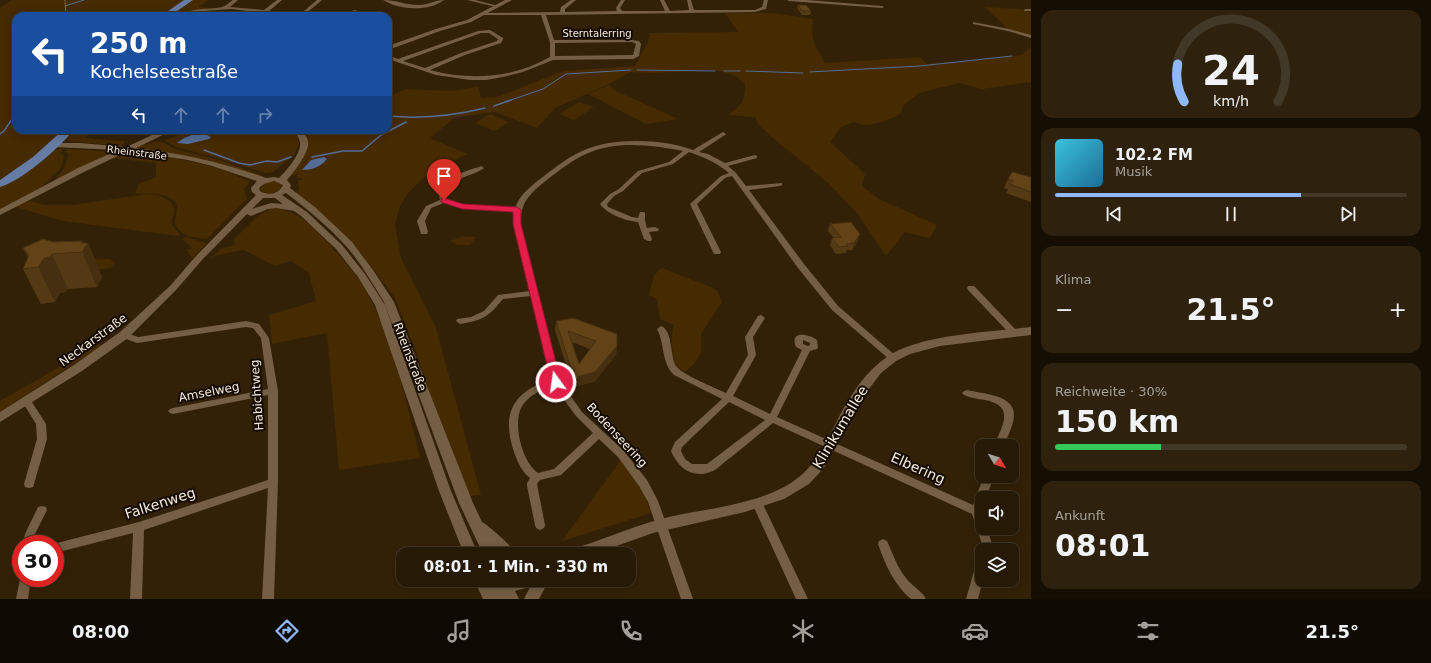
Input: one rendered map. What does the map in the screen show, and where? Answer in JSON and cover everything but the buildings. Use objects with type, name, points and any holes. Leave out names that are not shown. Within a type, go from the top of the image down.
[{"type":"main road","points":[[171,12],[189,0]]},
{"type":"main road","points":[[0,184],[31,163],[54,145],[64,134]]},
{"type":"street","points":[[225,8],[236,0]]},
{"type":"street","points":[[266,11],[280,0]]},
{"type":"street","points":[[305,12],[320,0]]},
{"type":"street","points":[[385,0],[407,6],[423,7],[432,5],[442,0]]},
{"type":"street","points":[[469,0],[496,6]]},
{"type":"street","points":[[392,47],[438,30],[469,21],[508,0]]},
{"type":"street","points":[[562,14],[563,8],[574,0]]},
{"type":"street","points":[[620,13],[618,8],[623,0]]},
{"type":"street","points":[[662,0],[668,12]]},
{"type":"street","points":[[688,0],[692,12]]},
{"type":"street","points":[[483,14],[760,11],[764,8],[766,0]]},
{"type":"street","points":[[789,0],[882,7]]},
{"type":"street","points":[[191,12],[225,8],[269,12]]},
{"type":"street","name":"Sterntalerring","points":[[544,14],[552,42],[554,53],[552,58]]},
{"type":"street","points":[[975,23],[1009,30],[1031,37]]},
{"type":"street","points":[[398,61],[474,34],[487,31],[500,37],[501,40],[425,70]]},
{"type":"street","name":"Sterntalerring","points":[[392,59],[425,70],[460,78],[487,78],[512,74],[536,66],[552,58],[633,57],[636,56],[640,44],[632,41],[552,42]]},
{"type":"street","points":[[0,212],[131,146],[160,134]]},
{"type":"street","name":"Neckarstraße","points":[[0,418],[78,368],[124,336],[191,269],[205,258],[251,213],[296,165],[296,162],[304,148],[304,140],[300,134]]},
{"type":"street","points":[[648,239],[642,217],[631,219],[606,208],[604,204],[612,195],[621,190],[640,172],[671,163],[723,134]]},
{"type":"street","points":[[424,232],[421,221],[426,209],[444,200],[462,207],[517,210],[528,193],[535,186],[556,170],[590,149],[615,144],[643,143],[664,145],[691,151],[724,165],[734,174],[746,188],[801,266],[835,308],[893,358]]},
{"type":"street","name":"Rheinstraße","points":[[54,145],[92,146],[150,152],[220,166],[262,182]]},
{"type":"street","points":[[724,165],[755,157]]},
{"type":"street","points":[[444,200],[442,193],[444,187],[467,173],[481,168]]},
{"type":"street","points":[[717,252],[693,204],[723,177],[734,174]]},
{"type":"street","points":[[262,182],[275,189],[255,190],[262,182]]},
{"type":"street","points":[[746,188],[780,184]]},
{"type":"street","name":"Rheinstraße","points":[[275,189],[339,247],[362,276],[380,306],[445,491],[467,547]]},
{"type":"street","name":"Rheinstraße","points":[[275,189],[313,210],[349,244],[370,272],[389,302],[448,458],[487,547]]},
{"type":"street","name":"Neckarstraße","points":[[191,269],[199,258],[275,189]]},
{"type":"street","points":[[251,213],[266,206],[276,205],[304,214]]},
{"type":"street","name":"Bodenseering","points":[[517,210],[517,224],[556,382],[579,414],[622,454],[644,482],[662,525],[687,599]]},
{"type":"street","points":[[645,230],[655,229]]},
{"type":"street","points":[[971,288],[1014,333]]},
{"type":"street","points":[[460,321],[473,319],[487,313],[501,298],[533,293]]},
{"type":"street","points":[[761,318],[749,337],[752,355],[728,398],[678,445],[676,451],[682,463],[693,469],[701,470],[710,468],[772,419],[807,348]]},
{"type":"street","name":"Habichtweg","points":[[124,336],[137,340],[246,324],[256,326],[265,338],[273,391],[273,482],[268,599]]},
{"type":"street","name":"Elbering","points":[[661,329],[666,336],[670,362],[673,370],[772,419],[975,511]]},
{"type":"street","name":"Klinikumallee","points":[[597,547],[662,525],[757,503],[795,487],[810,476],[822,463],[860,390],[872,376],[893,358],[926,345],[1031,331]]},
{"type":"street","points":[[537,477],[531,473],[519,454],[514,420],[515,411],[520,403],[536,388],[556,382]]},
{"type":"street","name":"Amselweg","points":[[173,411],[273,391]]},
{"type":"street","points":[[967,394],[987,397],[1008,407],[1010,414],[1001,439]]},
{"type":"street","points":[[27,401],[42,424],[42,439],[29,484]]},
{"type":"street","points":[[540,525],[532,482],[537,477],[558,472],[599,434]]},
{"type":"street","name":"Falkenweg","points":[[64,546],[139,527],[273,482]]},
{"type":"street","points":[[757,503],[802,599]]},
{"type":"street","points":[[30,535],[42,510]]},
{"type":"street","points":[[474,520],[500,547]]},
{"type":"street","points":[[136,599],[139,527]]},
{"type":"street","points":[[883,544],[889,564],[904,584],[920,599]]},
{"type":"street","points":[[22,599],[24,587]]},
{"type":"street","points":[[484,587],[490,599]]},
{"type":"street","points":[[497,599],[503,587]]},
{"type":"street","points":[[507,587],[512,599]]},
{"type":"street","points":[[531,599],[538,587]]},
{"type":"street","points":[[972,599],[975,587]]},
{"type":"shaded area","points":[[12,0],[209,0],[198,7],[212,8],[188,12],[12,12],[12,134],[59,134],[33,157],[0,179],[0,7]]},
{"type":"shaded area","points":[[985,7],[1020,9],[1031,12],[1031,35],[1009,30]]},
{"type":"shaded area","points":[[725,13],[772,13],[813,19],[812,33],[814,42],[825,63],[920,57],[927,64],[1022,55],[1031,47],[1031,82],[982,89],[959,83],[919,93],[903,106],[900,114],[889,119],[865,125],[854,122],[841,127],[830,142],[865,174],[862,186],[879,199],[937,225],[930,238],[905,232],[886,256],[858,214],[827,182],[758,124],[755,117],[728,115],[740,105],[744,95],[745,84],[736,76],[716,70],[652,73],[631,72],[609,84],[555,108],[537,128],[495,112],[454,118],[430,138],[467,154],[438,168],[421,180],[408,193],[400,206],[395,225],[401,258],[436,328],[481,495],[469,496],[431,398],[416,351],[395,298],[361,253],[319,211],[294,194],[299,190],[298,180],[304,180],[297,177],[298,172],[294,176],[290,175],[305,154],[307,142],[304,134],[392,134],[392,95],[406,89],[451,91],[478,87],[481,98],[497,97],[563,71],[635,66],[648,42],[650,33],[738,32]]},
{"type":"shaded area","points":[[609,85],[616,91],[678,119],[646,124],[588,94]]},
{"type":"shaded area","points":[[579,102],[594,107],[574,120],[559,114]]},
{"type":"shaded area","points":[[490,114],[509,122],[494,131],[475,123]]},
{"type":"shaded area","points":[[69,134],[88,134],[86,138],[125,141],[122,146],[70,141],[67,137]]},
{"type":"shaded area","points":[[181,134],[195,134],[184,138],[188,144],[209,139],[205,134],[296,134],[299,143],[294,155],[273,172],[265,173],[176,147],[164,140]]},
{"type":"shaded area","points":[[160,141],[175,149],[220,160],[262,175],[259,176],[222,165],[130,148]]},
{"type":"shaded area","points":[[64,148],[60,153],[64,155],[61,168],[42,187],[0,209],[0,186],[54,150]]},
{"type":"shaded area","points":[[67,149],[114,152],[52,183],[63,170],[69,154],[65,152]]},
{"type":"shaded area","points":[[131,152],[190,161],[221,169],[250,182],[244,189],[247,199],[207,239],[185,234],[176,226],[175,221],[177,207],[171,198],[159,194],[135,194],[139,184],[156,177],[156,163],[112,158],[120,153]]},
{"type":"shaded area","points":[[269,182],[277,182],[282,184],[282,186],[274,192],[263,192],[260,189]]},
{"type":"shaded area","points":[[147,194],[164,197],[171,202],[174,211],[172,224],[180,234],[178,236],[63,221],[13,206],[25,200],[46,205],[73,205]]},
{"type":"shaded area","points":[[270,207],[296,215],[309,224],[345,262],[366,291],[387,336],[400,376],[420,458],[339,470],[327,333],[272,344],[269,315],[316,301],[309,273],[291,261],[275,266],[244,250],[217,255],[210,258],[222,248],[235,245],[234,239],[259,215],[269,210]]},
{"type":"shaded area","points":[[464,236],[476,237],[470,245],[458,245],[450,241]]},
{"type":"shaded area","points":[[186,237],[204,242],[206,244],[192,259],[187,250],[192,248],[182,239]]},
{"type":"shaded area","points":[[92,259],[109,259],[115,262],[111,268],[94,270]]},
{"type":"shaded area","points":[[662,268],[713,288],[717,291],[722,302],[701,334],[701,352],[695,363],[685,372],[676,366],[672,340],[674,325],[660,319],[657,299],[649,295],[654,275]]},
{"type":"shaded area","points":[[100,344],[101,346],[0,412],[0,401]]},
{"type":"shaded area","points":[[621,460],[642,491],[651,513],[562,541]]},
{"type":"water","points":[[194,134],[205,134],[211,137],[209,139],[188,144],[177,143],[184,138]]},
{"type":"water","points":[[324,157],[327,159],[319,166],[312,169],[302,170],[311,160]]},
{"type":"waterway","points":[[65,0],[65,6]]},
{"type":"waterway","points":[[65,6],[84,0]]},
{"type":"waterway","points":[[65,6],[66,12]]},
{"type":"waterway","points":[[810,72],[920,66],[1012,56]]},
{"type":"waterway","points":[[508,101],[543,89],[566,74],[631,70]]},
{"type":"waterway","points":[[637,70],[715,71]]},
{"type":"waterway","points":[[724,71],[740,71]]},
{"type":"waterway","points":[[746,71],[803,73]]},
{"type":"waterway","points":[[494,106],[511,100]]},
{"type":"waterway","points":[[392,116],[437,116],[485,108]]},
{"type":"waterway","points":[[0,134],[4,131],[12,119]]},
{"type":"waterway","points":[[392,129],[406,122]]},
{"type":"waterway","points":[[312,157],[343,151],[362,151],[383,134]]},
{"type":"waterway","points":[[204,150],[239,163],[250,165],[267,161],[277,162],[291,157]]},
{"type":"route","points":[[444,200],[448,203],[462,207],[517,210],[517,224],[556,382]]}]
